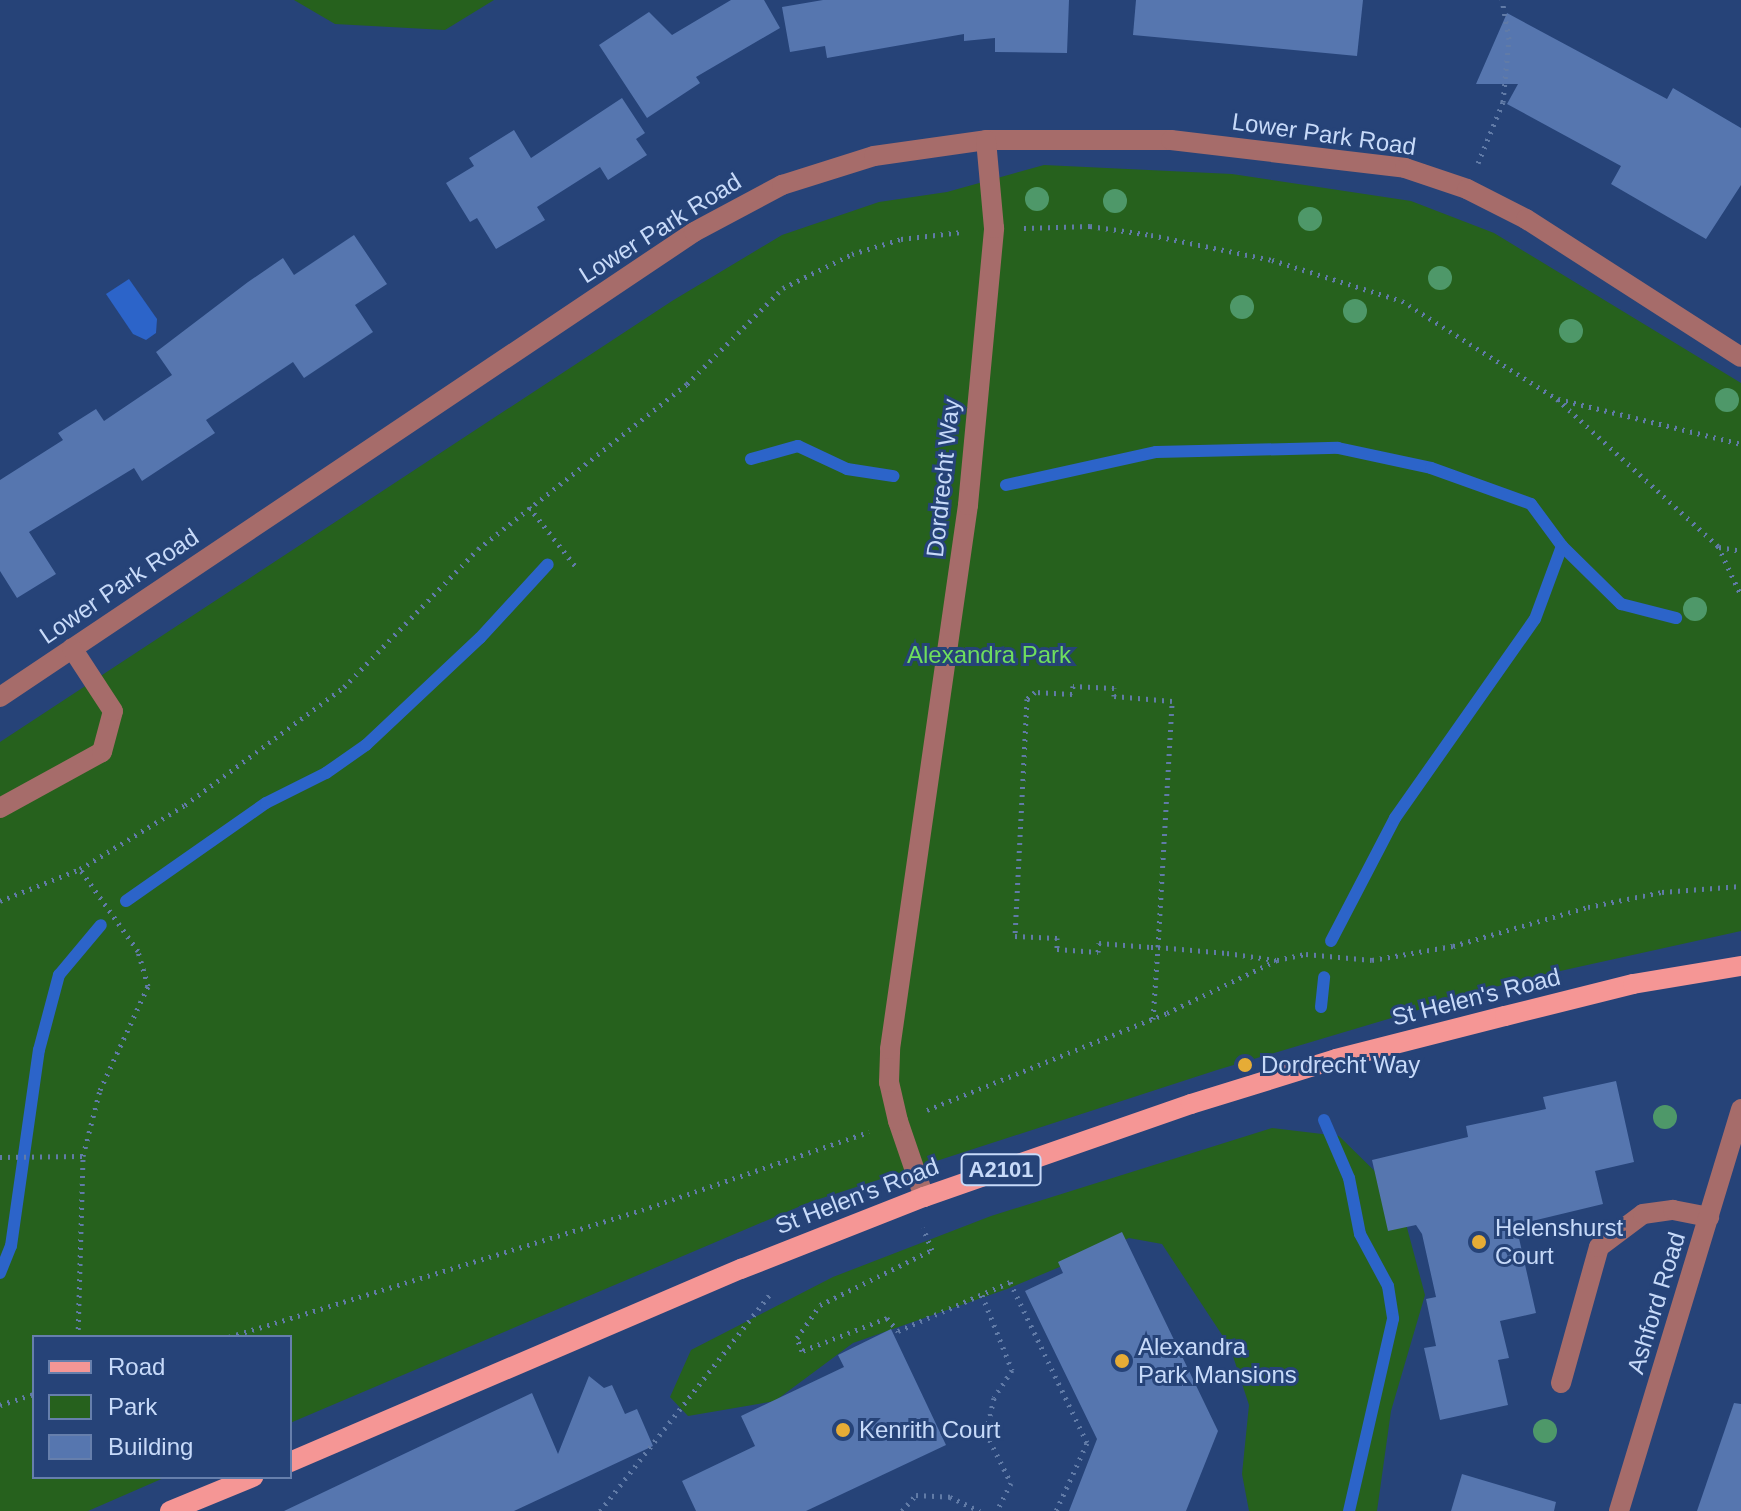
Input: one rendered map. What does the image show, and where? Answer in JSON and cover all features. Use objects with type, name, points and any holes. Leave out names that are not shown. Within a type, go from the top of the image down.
[{"type":"main road","name":"St Helen's Road","points":[[292,1461],[770,1257],[924,1197],[1336,1059],[1633,984],[1741,966]]},
{"type":"main road","points":[[170,1511],[248,1479]]},
{"type":"street","name":"Lower Park Road","points":[[0,697],[694,232],[782,185],[874,156],[986,140],[1171,140],[1313,153],[1405,168],[1467,189],[1526,219],[1741,357]]},
{"type":"street","name":"Dordrecht Way","points":[[924,1197],[898,1121],[889,1082],[890,1049],[968,505],[994,228],[986,140]]},
{"type":"street","points":[[0,808],[102,752],[113,711],[72,648]]},
{"type":"street","name":"Ashford Road","points":[[1619,1511],[1741,1109]]},
{"type":"street","points":[[1561,1383],[1599,1247],[1643,1214],[1673,1210],[1709,1217]]},
{"type":"path","points":[[1467,189],[1503,102],[1509,39],[1502,0]]},
{"type":"path","points":[[0,901],[80,869],[185,805],[344,687],[478,549],[687,384],[783,288],[852,254],[901,239],[994,228],[1090,226],[1272,260],[1402,301],[1557,399],[1718,546],[1741,595]]},
{"type":"path","points":[[1557,399],[1740,443]]},
{"type":"path","points":[[529,507],[576,567]]},
{"type":"path","points":[[1718,546],[1741,551]]},
{"type":"path","points":[[1153,1019],[1158,947],[1172,701],[1114,696],[1114,688],[1073,686],[1072,694],[1035,692],[1027,699],[1015,936],[1057,938],[1057,949],[1098,952],[1099,943],[1158,947],[1277,960]]},
{"type":"path","points":[[78,1335],[83,1156],[100,1090],[148,986],[138,951],[80,869]]},
{"type":"path","points":[[236,1335],[642,1210],[898,1121],[1153,1019],[1277,960],[1306,954],[1372,960],[1453,946],[1588,907],[1662,892],[1741,886]]},
{"type":"path","points":[[0,1157],[83,1156]]},
{"type":"path","points":[[932,1250],[820,1305],[797,1338],[802,1351],[888,1318],[898,1331],[1010,1282],[1087,1443],[1056,1511]]},
{"type":"path","points":[[600,1511],[770,1293],[770,1257]]},
{"type":"path","points":[[982,1295],[1012,1370],[994,1398],[986,1433],[1011,1483],[997,1511]]},
{"type":"path","points":[[0,1405],[32,1395]]},
{"type":"path","points":[[902,1511],[916,1495],[950,1497],[980,1511]]},
{"type":"green space","points":[[294,0],[494,0],[445,30],[335,24]]},
{"type":"green space","name":"Alexandra Park","points":[[1044,165],[1232,174],[1411,201],[1494,233],[1741,383],[1741,931],[1519,980],[1217,1070],[810,1202],[292,1422],[292,1335],[32,1335],[32,1479],[161,1479],[88,1511],[0,1511],[0,742],[672,301],[782,235],[879,202],[947,192]]},
{"type":"green space","points":[[1272,1128],[1339,1136],[1398,1194],[1425,1295],[1391,1411],[1377,1511],[1249,1511],[1242,1474],[1249,1405],[1230,1347],[1162,1244],[1129,1238],[1007,1289],[853,1343],[775,1401],[688,1416],[670,1397],[691,1350],[833,1277],[991,1216]]},
{"type":"water","points":[[129,279],[157,319],[156,333],[146,340],[133,334],[106,294]]},
{"type":"building","points":[[731,0],[764,0],[780,28],[696,77],[700,83],[647,118],[599,45],[649,12],[672,35]]},
{"type":"building","points":[[823,0],[1069,0],[1067,53],[995,52],[995,38],[964,41],[964,34],[827,58],[825,46],[790,52],[782,7]]},
{"type":"building","points":[[1136,0],[1363,0],[1357,56],[1133,35]]},
{"type":"building","points":[[1507,13],[1667,99],[1673,88],[1741,128],[1741,185],[1706,239],[1611,184],[1621,166],[1507,104],[1518,84],[1476,84]]},
{"type":"building","points":[[622,98],[645,133],[636,139],[647,155],[608,180],[600,167],[537,207],[545,220],[496,249],[477,218],[470,222],[446,183],[474,166],[469,158],[514,130],[531,158]]},
{"type":"building","points":[[354,235],[387,284],[355,305],[373,332],[304,378],[293,362],[206,420],[215,433],[142,481],[134,468],[29,532],[56,574],[17,598],[0,571],[0,480],[63,440],[58,433],[96,409],[104,421],[172,375],[156,352],[248,282],[283,258],[294,275]]},
{"type":"building","name":"Helenshurst Court","points":[[1616,1081],[1634,1162],[1595,1171],[1603,1204],[1516,1225],[1536,1313],[1500,1321],[1509,1358],[1498,1360],[1508,1405],[1440,1420],[1424,1348],[1436,1346],[1426,1299],[1436,1297],[1422,1234],[1416,1225],[1388,1231],[1372,1160],[1468,1137],[1466,1126],[1546,1109],[1543,1097]]},
{"type":"building","name":"Alexandra Park Mansions","points":[[1122,1232],[1218,1431],[1186,1511],[1069,1511],[1097,1439],[1025,1291],[1063,1273],[1058,1262]]},
{"type":"building","name":"Kenrith Court","points":[[891,1329],[946,1445],[806,1511],[696,1511],[682,1481],[755,1446],[741,1416],[844,1367],[838,1355]]},
{"type":"building","points":[[589,1376],[604,1388],[612,1385],[625,1414],[637,1409],[653,1446],[514,1511],[284,1511],[532,1393],[558,1454]]},
{"type":"building","points":[[1734,1403],[1741,1404],[1741,1511],[1697,1511]]},
{"type":"building","points":[[1462,1474],[1556,1502],[1554,1511],[1451,1511]]},
{"type":"waterway","points":[[751,459],[798,446],[847,469],[893,476]]},
{"type":"waterway","points":[[1006,485],[1156,452],[1338,448],[1431,468],[1531,504],[1562,546],[1621,604],[1676,618]]},
{"type":"waterway","points":[[1331,941],[1395,818],[1535,619],[1562,546]]},
{"type":"waterway","points":[[126,901],[266,803],[326,773],[366,745],[480,638],[548,564]]},
{"type":"waterway","points":[[0,1273],[11,1246],[39,1050],[59,975],[101,925]]},
{"type":"waterway","points":[[1321,1007],[1324,977]]},
{"type":"waterway","points":[[1324,1120],[1349,1178],[1360,1234],[1388,1286],[1393,1319],[1349,1511]]},
{"type":"place","name":"Dordrecht Way","points":[[1245,1065]]},
{"type":"place","name":"Helenshurst Court","points":[[1479,1242]]},
{"type":"place","name":"Alexandra Park Mansions","points":[[1122,1361]]},
{"type":"place","name":"Kenrith Court","points":[[843,1430]]}]
